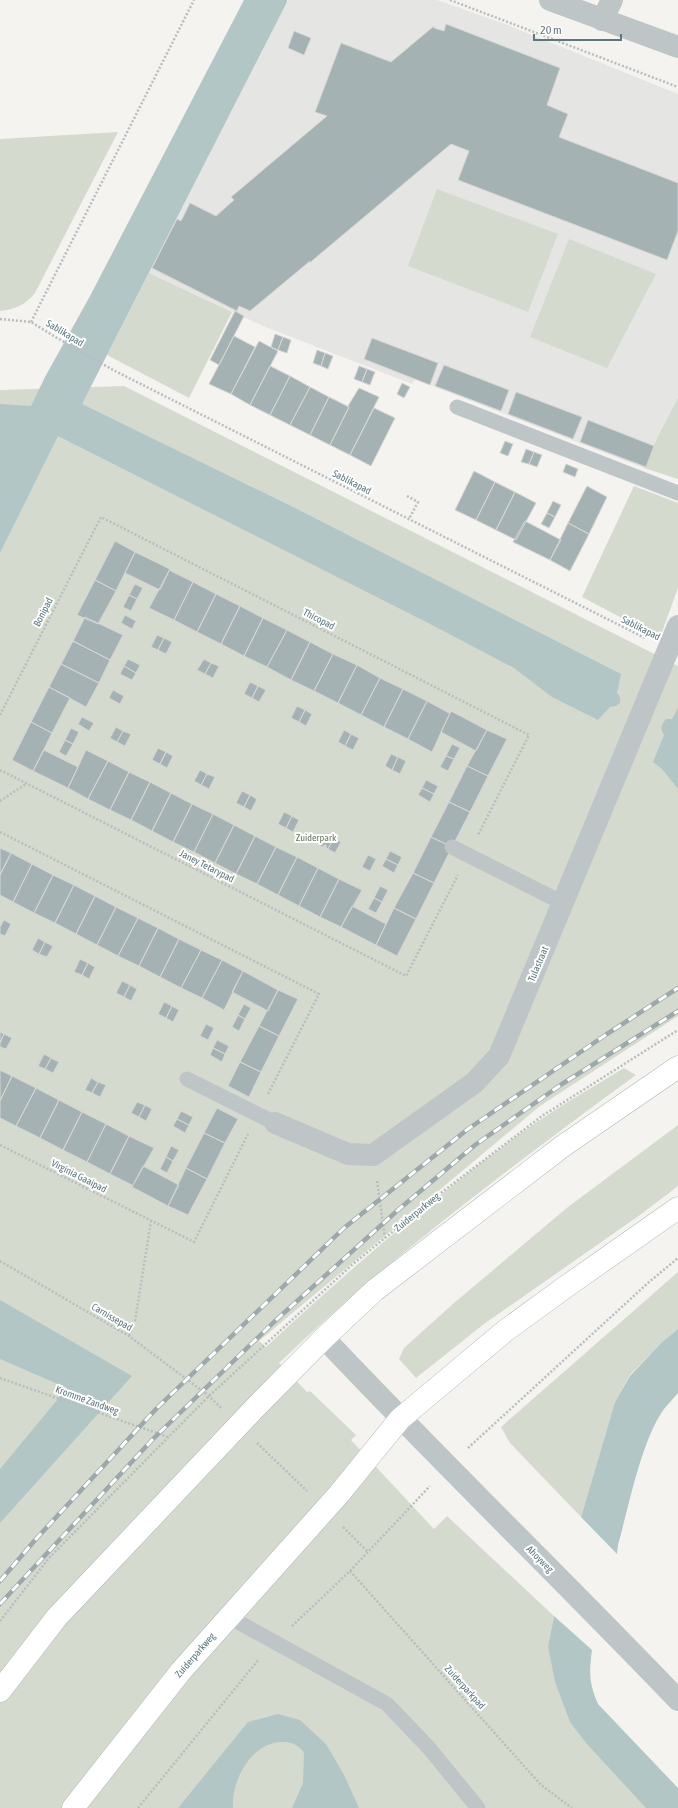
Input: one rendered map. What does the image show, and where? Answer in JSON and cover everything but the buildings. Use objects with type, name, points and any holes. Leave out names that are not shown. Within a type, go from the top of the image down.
[{"type":"main road","points":[[0,1691],[58,1617],[238,1425],[324,1338],[375,1290],[563,1146],[678,1067]]},
{"type":"main road","name":"Zuiderparkweg","points":[[73,1808],[181,1671],[326,1509],[400,1419],[505,1331],[678,1208]]},
{"type":"street","points":[[550,0],[678,47]]},
{"type":"street","points":[[602,20],[612,0]]},
{"type":"street","name":"Tulastraat","points":[[373,1155],[474,1082],[499,1056],[678,626]]},
{"type":"street","points":[[275,1123],[348,1154],[373,1155]]},
{"type":"street","points":[[324,1338],[400,1419]]},
{"type":"street","name":"Ahoyweg","points":[[400,1419],[449,1466],[678,1700]]},
{"type":"lane","points":[[457,407],[678,493]]},
{"type":"lane","points":[[452,848],[563,903]]},
{"type":"lane","points":[[187,1079],[275,1123]]},
{"type":"lane","points":[[228,1617],[387,1704],[429,1748],[478,1808]]},
{"type":"path","points":[[0,319],[31,322],[194,0]]},
{"type":"path","points":[[450,0],[678,87]]},
{"type":"path","name":"Sablikapad","points":[[31,322],[56,338],[115,371],[669,650]]},
{"type":"path","points":[[407,496],[418,502],[409,519]]},
{"type":"path","name":"Bonipad","points":[[0,715],[101,517]]},
{"type":"path","name":"Thicopad","points":[[101,517],[529,735]]},
{"type":"path","name":"Janey Tetarypad","points":[[0,770],[406,976]]},
{"type":"path","points":[[0,800],[26,783]]},
{"type":"path","points":[[0,832],[319,994]]},
{"type":"path","name":"Zuiderparkweg","points":[[0,1621],[49,1558],[168,1437],[209,1396],[353,1264],[542,1116],[678,1030]]},
{"type":"path","name":"Virginia Gaaipad","points":[[0,1144],[151,1221],[135,1322],[129,1336]]},
{"type":"path","points":[[373,1155],[385,1238]]},
{"type":"path","points":[[138,1808],[248,1671],[275,1642],[350,1571],[449,1466],[649,1282],[678,1258]]},
{"type":"path","name":"Carnissepad","points":[[0,1261],[129,1336],[209,1396]]},
{"type":"path","name":"Kromme Zandweg","points":[[0,1378],[168,1437]]},
{"type":"path","points":[[209,1396],[326,1509],[368,1552]]},
{"type":"path","name":"Zuiderparkpad","points":[[350,1571],[541,1785],[572,1808]]},
{"type":"shaded area","points":[[244,0],[287,0],[287,2],[82,404],[291,506],[621,674],[617,693],[620,697],[620,703],[616,706],[610,707],[598,720],[552,697],[514,668],[58,436],[0,553],[0,404],[31,406]]},
{"type":"shaded area","points":[[288,0],[437,0],[505,24],[678,94],[678,398],[658,436],[644,468],[415,379],[412,384],[263,326],[149,273]]},
{"type":"shaded area","points":[[678,708],[678,789],[662,769],[653,762],[664,735],[662,725],[666,719],[672,719]]},
{"type":"shaded area","points":[[0,1300],[132,1376],[0,1523],[0,1469],[67,1388],[0,1359]]},
{"type":"shaded area","points":[[678,1329],[678,1393],[664,1409],[656,1422],[642,1456],[631,1493],[617,1554],[581,1517],[615,1402],[630,1376],[662,1342]]},
{"type":"shaded area","points":[[554,1616],[592,1650],[590,1678],[598,1704],[678,1788],[678,1808],[646,1808],[586,1743],[570,1722],[555,1682],[548,1646]]},
{"type":"shaded area","points":[[278,1714],[300,1720],[326,1744],[344,1775],[359,1808],[292,1808],[303,1783],[304,1752],[291,1743],[278,1742],[267,1745],[248,1761],[236,1784],[233,1796],[233,1808],[178,1808],[248,1722]]},
{"type":"green space","points":[[118,132],[35,293],[28,301],[20,306],[0,311],[0,139]]},
{"type":"green space","points":[[437,189],[558,234],[528,312],[408,266]]},
{"type":"green space","points":[[569,239],[656,274],[607,368],[530,337]]},
{"type":"green space","points":[[149,273],[232,312],[189,398],[107,355]]},
{"type":"green space","name":"Zuiderpark","points":[[124,386],[678,666],[678,1016],[540,1106],[259,1341],[266,1347],[328,1290],[424,1208],[524,1131],[561,1106],[624,1068],[636,1075],[498,1178],[408,1249],[321,1324],[279,1363],[307,1392],[310,1391],[356,1435],[351,1440],[434,1529],[447,1516],[554,1616],[548,1646],[678,1808],[0,1808],[0,390]]},
{"type":"green space","points":[[678,398],[678,479],[644,468],[658,436]]},
{"type":"green space","points":[[634,486],[678,503],[678,588],[662,632],[652,634],[582,597]]},
{"type":"green space","points":[[678,1125],[678,1186],[640,1215],[484,1324],[416,1378],[399,1359],[404,1348],[454,1303],[568,1207]]},
{"type":"green space","points":[[678,1272],[678,1329],[662,1342],[630,1375],[615,1402],[581,1517],[510,1443],[501,1427]]},
{"type":"railway","points":[[0,1581],[36,1539],[157,1408],[344,1228],[468,1129],[607,1034],[678,988]]},
{"type":"railway","points":[[0,1604],[153,1439],[275,1321],[398,1210],[475,1145],[562,1084],[678,1011]]}]
